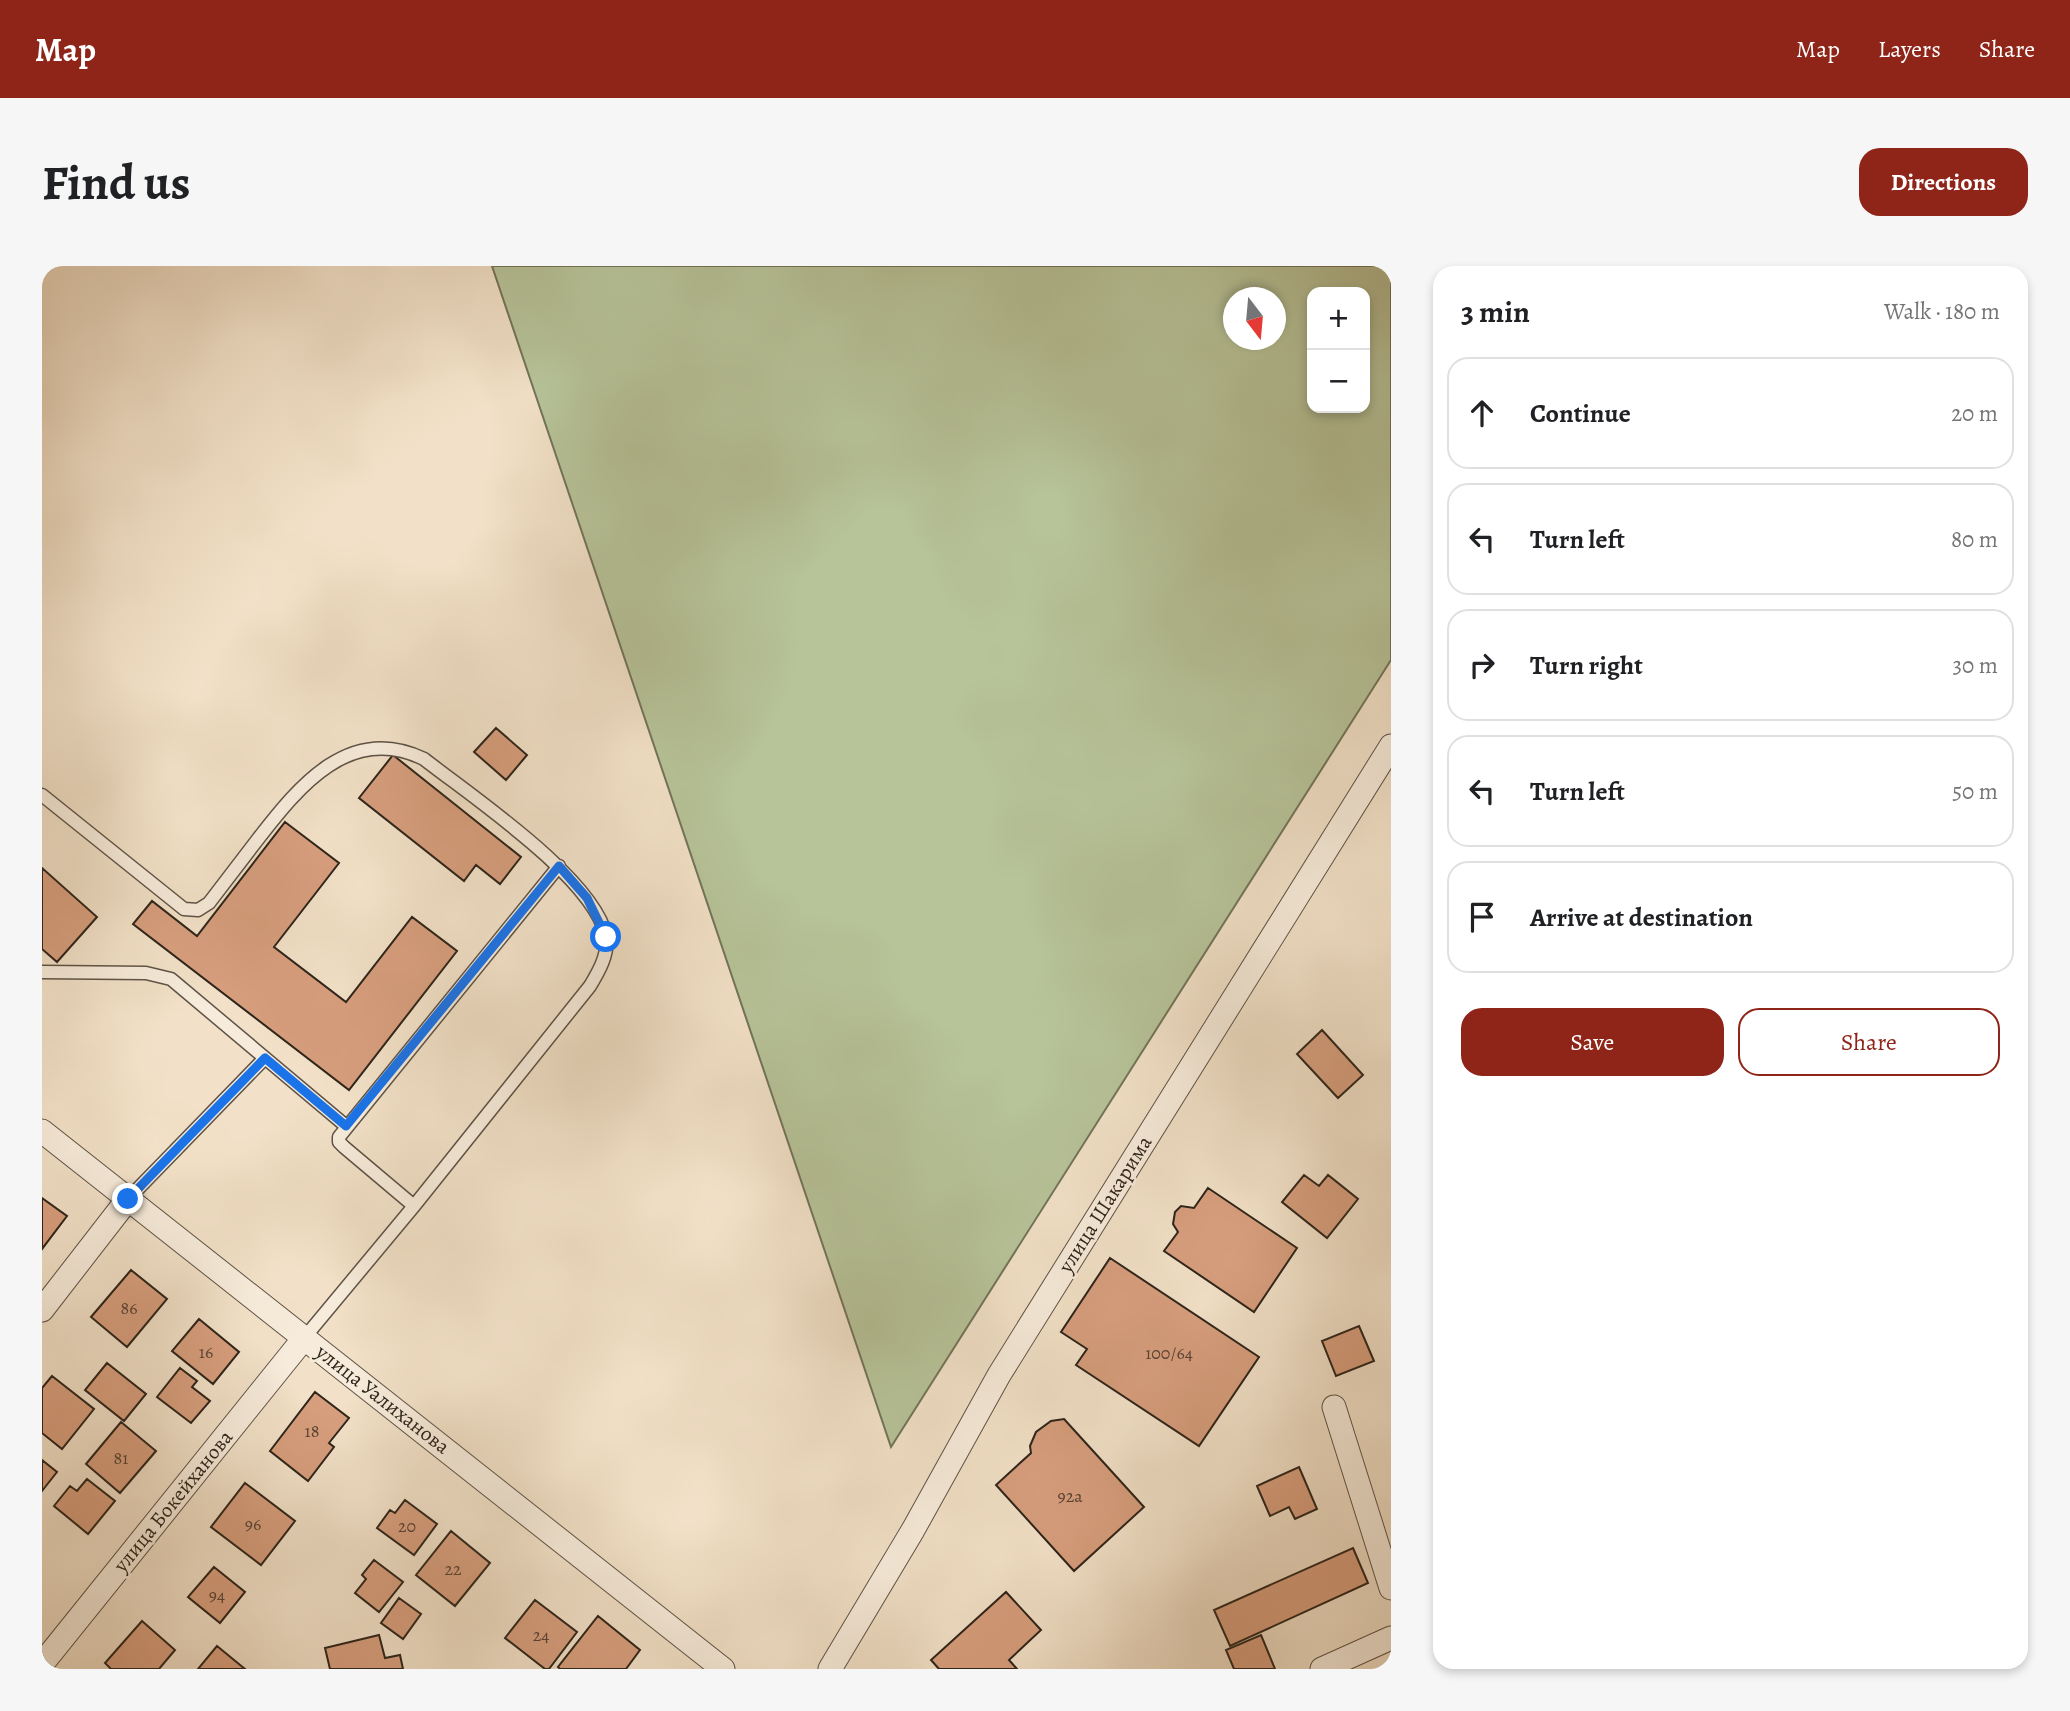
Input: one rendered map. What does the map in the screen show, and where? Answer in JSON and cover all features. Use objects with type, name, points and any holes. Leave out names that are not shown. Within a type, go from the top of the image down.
[{"type":"street","name":"улица Шакарима","points":[[830,1669],[913,1530],[999,1375],[1391,746]]},
{"type":"street","name":"улица Уалиханова","points":[[42,1131],[723,1669]]},
{"type":"street","points":[[42,1310],[128,1199]]},
{"type":"street","name":"улица Бокейханова","points":[[42,1664],[305,1337]]},
{"type":"street","points":[[1334,1407],[1391,1588]]},
{"type":"street","points":[[1322,1669],[1391,1638]]},
{"type":"lane","points":[[42,796],[184,909],[198,910],[209,903],[283,807],[318,772],[355,752],[379,748],[406,750],[424,759],[559,866],[587,898],[601,924],[606,937],[605,954],[601,968],[590,986],[305,1337]]},
{"type":"lane","points":[[414,1206],[339,1142],[339,1137],[559,866]]},
{"type":"lane","points":[[42,972],[146,973],[171,979],[346,1126]]},
{"type":"lane","points":[[128,1199],[265,1058]]},
{"type":"green space","points":[[492,266],[1391,266],[1391,660],[891,1447]]},
{"type":"building","points":[[496,728],[527,755],[506,780],[474,752]]},
{"type":"building","points":[[393,755],[521,857],[500,884],[476,865],[464,881],[359,798]]},
{"type":"building","points":[[285,822],[339,863],[274,947],[346,1002],[412,917],[457,951],[349,1090],[133,924],[152,901],[197,936]]},
{"type":"building","points":[[42,868],[97,917],[57,962],[42,949]]},
{"type":"building","points":[[1322,1030],[1363,1075],[1338,1098],[1297,1054]]},
{"type":"building","points":[[1304,1175],[1319,1186],[1328,1175],[1358,1199],[1327,1238],[1282,1202]]},
{"type":"building","points":[[1208,1188],[1297,1248],[1254,1312],[1164,1251],[1178,1232],[1173,1224],[1175,1212],[1181,1206],[1194,1208]]},
{"type":"building","points":[[42,1198],[67,1216],[42,1249]]},
{"type":"building","points":[[1110,1258],[1259,1357],[1199,1446],[1076,1365],[1087,1349],[1061,1332]]},
{"type":"building","points":[[131,1270],[167,1299],[127,1347],[91,1317]]},
{"type":"building","points":[[199,1319],[239,1352],[213,1384],[172,1351]]},
{"type":"building","points":[[1359,1326],[1374,1361],[1336,1376],[1322,1341]]},
{"type":"building","points":[[107,1363],[146,1394],[124,1421],[85,1390]]},
{"type":"building","points":[[180,1368],[197,1381],[192,1387],[210,1401],[191,1423],[157,1397]]},
{"type":"building","points":[[52,1376],[94,1409],[62,1449],[42,1433],[42,1388]]},
{"type":"building","points":[[315,1392],[349,1418],[329,1443],[334,1447],[308,1481],[270,1451]]},
{"type":"building","points":[[1064,1419],[1144,1507],[1074,1571],[996,1485],[1031,1453],[1030,1446],[1036,1432],[1051,1421]]},
{"type":"building","points":[[121,1422],[156,1451],[120,1493],[86,1464]]},
{"type":"building","points":[[42,1460],[57,1472],[42,1491]]},
{"type":"building","points":[[1299,1467],[1317,1509],[1295,1519],[1289,1507],[1270,1516],[1257,1486]]},
{"type":"building","points":[[87,1479],[115,1501],[88,1534],[54,1506],[70,1486],[77,1491]]},
{"type":"building","points":[[245,1483],[295,1521],[261,1565],[211,1527]]},
{"type":"building","points":[[405,1500],[437,1524],[414,1555],[377,1528],[390,1510],[395,1513]]},
{"type":"building","points":[[451,1531],[490,1563],[455,1606],[416,1575]]},
{"type":"building","points":[[1353,1548],[1368,1583],[1230,1646],[1214,1610]]},
{"type":"building","points":[[374,1560],[403,1582],[379,1612],[355,1593],[366,1579],[362,1575]]},
{"type":"building","points":[[214,1567],[245,1592],[220,1623],[188,1597]]},
{"type":"building","points":[[1006,1592],[1041,1630],[1009,1660],[1017,1669],[939,1669],[931,1660]]},
{"type":"building","points":[[399,1598],[421,1614],[403,1639],[381,1623]]},
{"type":"building","points":[[535,1600],[577,1632],[549,1669],[545,1669],[505,1638]]},
{"type":"building","points":[[598,1616],[640,1650],[626,1669],[560,1669],[558,1667]]},
{"type":"building","points":[[142,1621],[175,1650],[159,1669],[111,1669],[105,1663]]},
{"type":"building","points":[[379,1635],[385,1658],[400,1655],[403,1669],[330,1669],[325,1648]]},
{"type":"building","points":[[1261,1635],[1275,1669],[1234,1669],[1226,1650]]},
{"type":"building","points":[[217,1646],[245,1669],[198,1669]]},
{"type":"route","points":[[128,1199],[265,1058],[346,1126],[559,866],[587,898],[606,937]]}]
